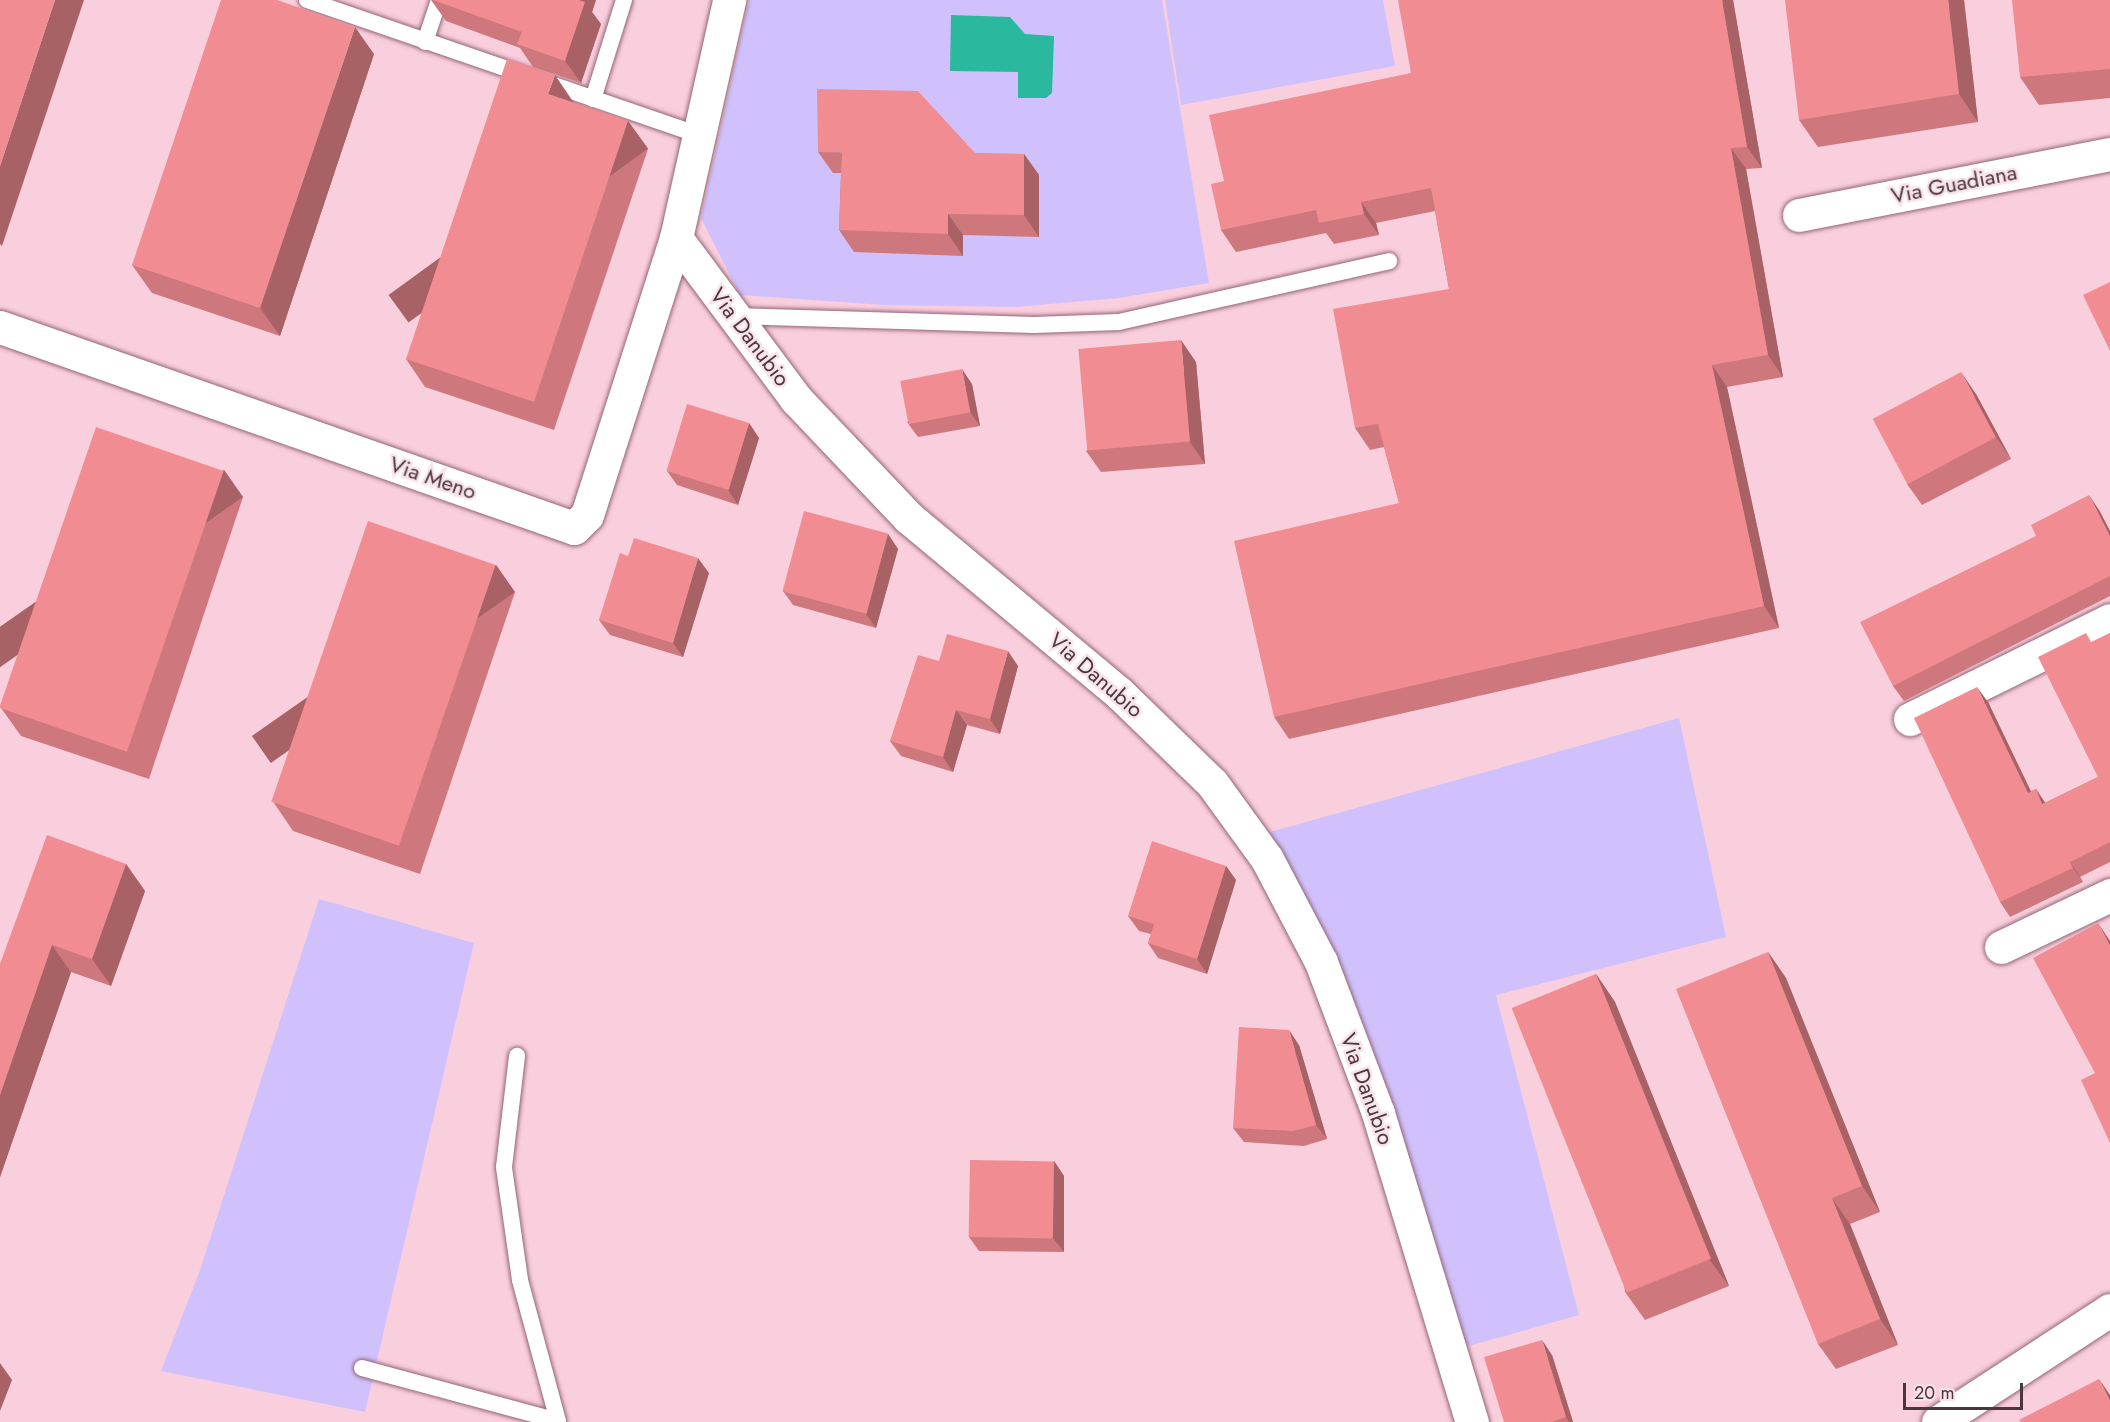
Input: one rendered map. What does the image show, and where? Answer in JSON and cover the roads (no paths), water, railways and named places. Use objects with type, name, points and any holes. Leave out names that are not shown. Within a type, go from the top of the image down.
[{"type":"street","points":[[676,238],[729,0]]},
{"type":"street","name":"Via Guadiana","points":[[1799,215],[2110,154]]},
{"type":"street","name":"Via Danubio","points":[[676,238],[796,399],[909,518],[1119,693],[1212,783],[1267,859],[1321,962],[1378,1113],[1472,1422]]},
{"type":"street","name":"Via Meno","points":[[0,327],[574,528],[587,515],[676,238]]},
{"type":"street","points":[[1910,720],[2110,620]]},
{"type":"street","points":[[2001,947],[2110,895]]},
{"type":"street","points":[[1938,1422],[2110,1310]]},
{"type":"lane","points":[[307,0],[337,5],[425,42],[699,135]]},
{"type":"lane","points":[[425,42],[439,0]]},
{"type":"lane","points":[[593,99],[624,0]]},
{"type":"lane","points":[[734,316],[1034,325],[1119,322],[1389,261]]},
{"type":"lane","points":[[517,1056],[504,1167],[520,1280],[559,1422]]},
{"type":"lane","points":[[362,1368],[559,1422]]}]
